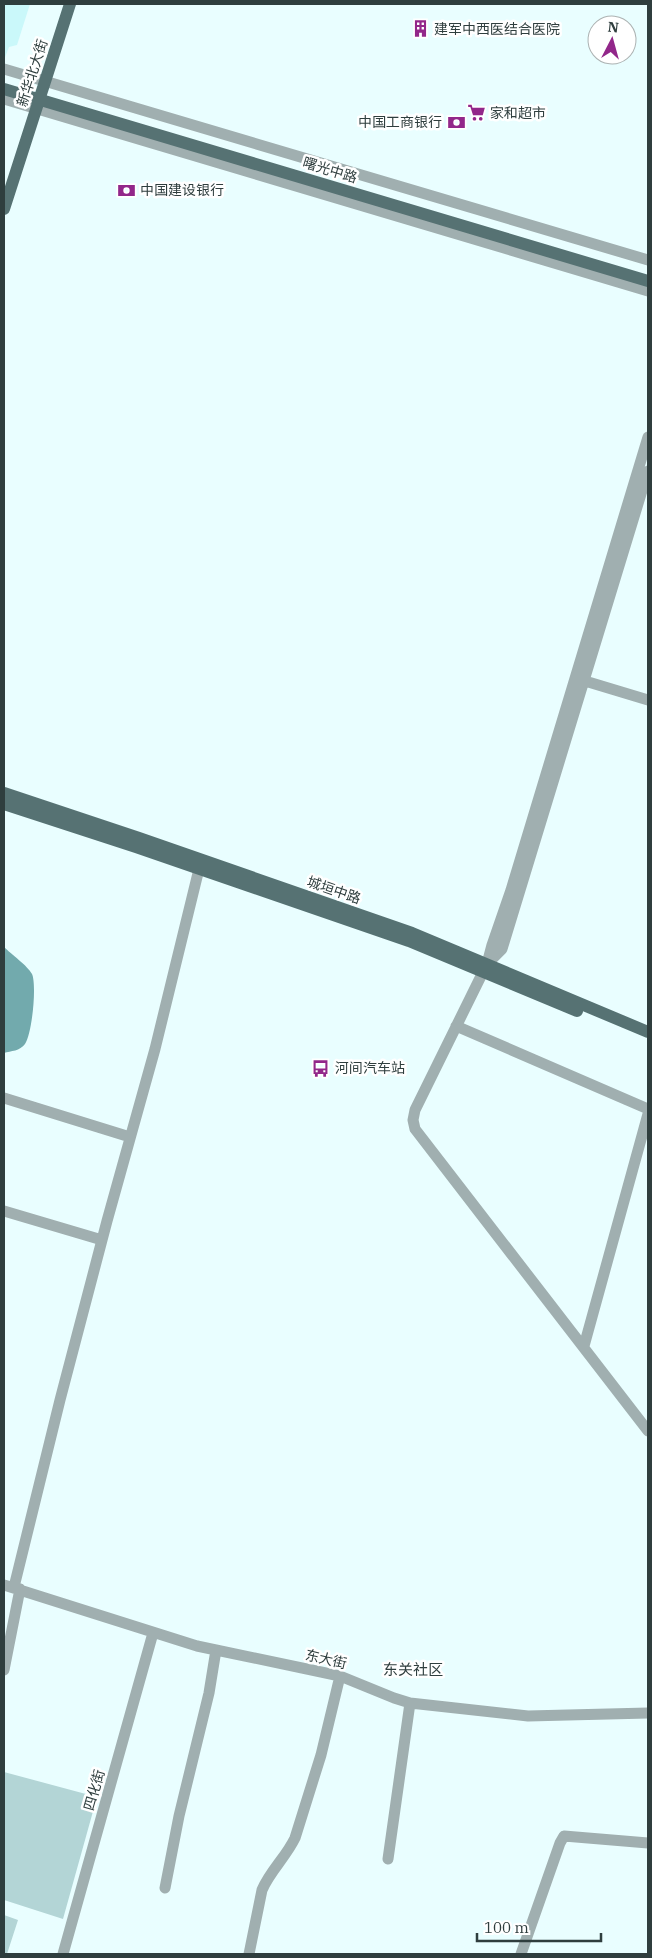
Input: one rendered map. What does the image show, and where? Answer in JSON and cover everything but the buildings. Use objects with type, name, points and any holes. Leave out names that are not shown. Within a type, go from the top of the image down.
[{"type":"main road","name":"新华北大街","points":[[4,209],[61,4]]},
{"type":"main road","name":"新华北大街","points":[[4,180],[70,4]]},
{"type":"main road","name":"曙光中路","points":[[4,80],[36,94],[648,281]]},
{"type":"main road","name":"曙光中路","points":[[4,89],[36,94],[648,272]]},
{"type":"main road","name":"城垣中路","points":[[4,793],[412,933],[648,1041]]},
{"type":"main road","name":"城垣中路","points":[[4,804],[136,847],[409,941],[485,968],[648,1032]]},
{"type":"street","points":[[4,69],[36,94],[648,291]]},
{"type":"street","points":[[4,99],[36,94],[648,260]]},
{"type":"street","points":[[648,437],[511,890],[485,968],[415,1110],[413,1120],[415,1129],[584,1346],[648,1432]]},
{"type":"street","points":[[485,968],[502,949],[505,940],[648,471]]},
{"type":"street","points":[[585,681],[648,700]]},
{"type":"street","points":[[4,1670],[13,1587],[102,1240],[155,1049],[199,869]]},
{"type":"street","points":[[456,1026],[648,1109]]},
{"type":"street","points":[[4,1098],[130,1138]]},
{"type":"street","points":[[584,1346],[648,1114]]},
{"type":"street","points":[[4,1211],[102,1240]]},
{"type":"street","name":"东大街","points":[[13,1587],[153,1633],[216,1650],[340,1676],[394,1698],[410,1702],[528,1716],[648,1714]]},
{"type":"street","name":"四化街","points":[[63,1954],[153,1633]]},
{"type":"street","points":[[165,1888],[179,1816],[209,1692],[216,1650]]},
{"type":"street","points":[[249,1954],[262,1890],[273,1869],[289,1850],[295,1838],[321,1755],[340,1676]]},
{"type":"street","points":[[388,1859],[410,1702]]},
{"type":"street","points":[[521,1954],[560,1842],[564,1836],[648,1843]]},
{"type":"shaded area","points":[[4,4],[30,4],[17,45],[9,47],[4,60]]},
{"type":"shaded area","points":[[4,947],[32,974],[34,998],[28,1039],[21,1048],[4,1053]]},
{"type":"shaded area","points":[[4,1772],[97,1797],[63,1919],[4,1900]]},
{"type":"shaded area","points":[[4,1915],[18,1920],[7,1954],[4,1954]]},
{"type":"place","name":"建军中西医结合医院","points":[[420,29]]},
{"type":"place","name":"家和超市","points":[[476,113]]},
{"type":"place","name":"中国工商银行","points":[[456,122]]},
{"type":"place","name":"中国建设银行","points":[[126,190]]},
{"type":"place","name":"河间汽车站","points":[[321,1068]]},
{"type":"district","name":"东关社区","points":[[413,1670]]}]
